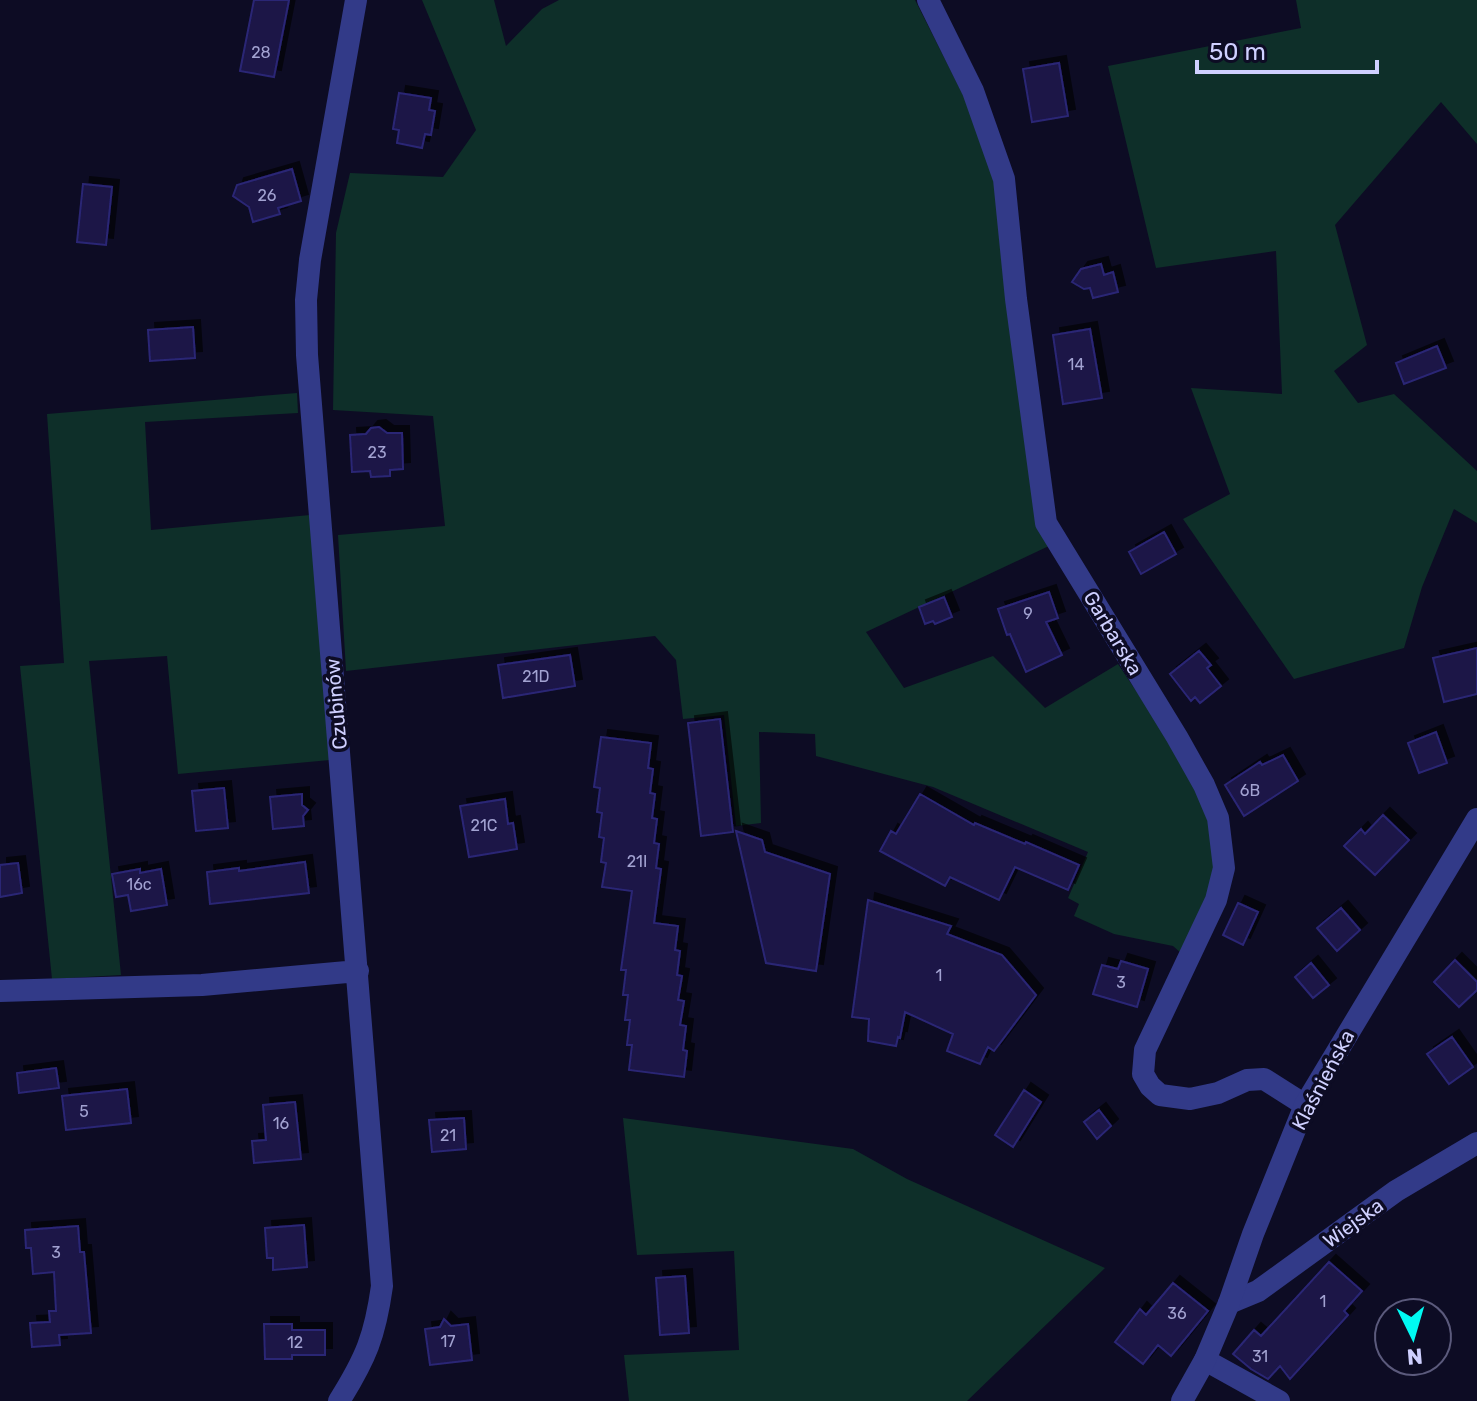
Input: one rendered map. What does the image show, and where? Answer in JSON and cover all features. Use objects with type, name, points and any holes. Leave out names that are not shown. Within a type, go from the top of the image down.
[{"type":"street","name":"Czubinów","points":[[339,1401],[363,1364],[377,1327],[382,1286],[306,314],[310,260],[356,0]]},
{"type":"street","name":"Garbarska","points":[[928,0],[973,91],[1004,179],[1046,523],[1177,737],[1204,785],[1218,818],[1224,868],[1216,900],[1145,1050],[1143,1074],[1160,1095],[1190,1099],[1218,1093],[1247,1080],[1264,1079],[1305,1105]]},
{"type":"street","name":"Klaśnieńska","points":[[1182,1401],[1205,1360],[1229,1303],[1305,1105],[1477,819]]},
{"type":"street","points":[[0,991],[202,985],[358,971]]},
{"type":"street","name":"Wiejska","points":[[1229,1303],[1258,1291],[1396,1191],[1477,1143]]},
{"type":"street","points":[[1205,1360],[1279,1401]]},
{"type":"green space","points":[[422,0],[494,0],[506,46],[542,9],[559,0],[915,0],[988,144],[1051,545],[866,632],[904,688],[993,656],[1045,708],[1118,664],[1171,743],[1208,815],[1217,849],[1211,892],[1181,953],[1173,946],[1114,934],[1074,916],[1079,904],[1068,898],[1088,852],[933,787],[816,756],[815,734],[759,732],[761,823],[736,826],[724,715],[683,719],[676,660],[655,636],[346,671],[338,535],[445,526],[433,416],[333,410],[336,233],[350,173],[443,177],[476,130]]},
{"type":"green space","points":[[1296,0],[1477,0],[1477,144],[1441,102],[1335,225],[1367,345],[1334,371],[1358,403],[1394,394],[1477,471],[1477,523],[1454,509],[1422,587],[1404,648],[1294,679],[1183,519],[1230,494],[1191,388],[1282,394],[1276,251],[1156,268],[1108,66],[1301,28]]},
{"type":"green space","points":[[297,393],[298,413],[145,422],[151,530],[310,515],[330,760],[178,774],[167,656],[89,661],[121,975],[52,979],[20,666],[64,663],[47,414]]},
{"type":"green space","points":[[623,1118],[853,1149],[907,1179],[1105,1268],[967,1401],[629,1401],[624,1355],[739,1350],[734,1251],[637,1255]]},
{"type":"building","points":[[254,0],[289,0],[274,77],[240,71]]},
{"type":"building","points":[[1059,63],[1068,116],[1032,122],[1023,69]]},
{"type":"building","points":[[399,93],[431,98],[429,110],[435,111],[431,135],[425,134],[422,148],[397,143],[399,130],[393,129]]},
{"type":"building","points":[[292,169],[301,201],[278,208],[280,214],[253,222],[249,207],[233,196],[237,185]]},
{"type":"building","points":[[83,184],[112,187],[106,245],[77,242]]},
{"type":"building","points":[[1101,264],[1104,275],[1113,272],[1118,292],[1093,298],[1090,288],[1084,289],[1072,282],[1081,269]]},
{"type":"building","points":[[193,327],[195,358],[150,361],[148,330]]},
{"type":"building","points":[[1090,329],[1102,398],[1063,404],[1053,335]]},
{"type":"building","points":[[1437,346],[1446,368],[1404,384],[1396,363]]},
{"type":"building","points":[[379,427],[387,433],[402,433],[403,469],[390,470],[390,476],[371,477],[370,471],[352,472],[350,435],[366,434],[371,428]]},
{"type":"building","points":[[1164,532],[1176,554],[1141,574],[1129,552]]},
{"type":"building","points":[[1049,592],[1058,618],[1046,622],[1062,655],[1026,672],[998,609]]},
{"type":"building","points":[[944,597],[952,617],[935,624],[933,621],[925,624],[919,607]]},
{"type":"building","points":[[1477,648],[1477,694],[1444,702],[1433,658]]},
{"type":"building","points":[[1199,651],[1211,665],[1207,668],[1221,686],[1200,703],[1195,697],[1191,701],[1170,674]]},
{"type":"building","points":[[570,655],[575,686],[503,698],[498,665]]},
{"type":"building","points":[[720,719],[733,832],[701,836],[688,723]]},
{"type":"building","points":[[1436,732],[1447,763],[1419,773],[1408,743]]},
{"type":"building","points":[[601,737],[651,743],[648,768],[653,769],[650,793],[655,794],[652,818],[657,819],[654,843],[659,844],[656,868],[661,869],[654,923],[678,926],[675,950],[680,951],[677,975],[682,976],[678,1000],[684,1001],[680,1025],[686,1026],[683,1050],[687,1051],[684,1077],[629,1070],[632,1045],[627,1045],[630,1020],[625,1020],[628,995],[623,995],[626,970],[621,970],[632,891],[602,887],[606,863],[601,862],[604,838],[599,837],[602,813],[597,812],[600,788],[594,787]]},
{"type":"building","points":[[1283,755],[1298,781],[1244,816],[1225,785],[1260,762],[1262,765]]},
{"type":"building","points":[[224,788],[228,828],[196,831],[192,791]]},
{"type":"building","points":[[302,794],[302,805],[308,810],[303,816],[304,826],[273,829],[270,797]]},
{"type":"building","points":[[920,794],[974,825],[1026,842],[1079,865],[1068,890],[1015,867],[999,900],[950,877],[945,886],[880,851],[891,831],[896,834]]},
{"type":"building","points":[[505,799],[508,824],[513,823],[517,849],[469,857],[460,806]]},
{"type":"building","points":[[1383,815],[1409,840],[1375,875],[1344,846],[1361,829],[1365,834]]},
{"type":"building","points":[[736,831],[762,840],[765,852],[830,874],[816,971],[766,963]]},
{"type":"building","points":[[305,862],[309,893],[210,904],[207,872]]},
{"type":"building","points":[[18,863],[22,893],[0,897],[0,865]]},
{"type":"building","points":[[140,869],[140,873],[161,869],[167,905],[131,911],[128,895],[116,897],[112,874]]},
{"type":"building","points":[[868,900],[951,926],[947,934],[1002,955],[1036,995],[994,1051],[988,1047],[980,1064],[947,1051],[953,1034],[905,1012],[896,1046],[868,1041],[869,1019],[852,1017]]},
{"type":"building","points":[[1238,903],[1258,912],[1243,945],[1223,935]]},
{"type":"building","points":[[1341,908],[1360,930],[1337,951],[1317,928]]},
{"type":"building","points":[[1455,960],[1477,982],[1477,990],[1459,1007],[1434,982]]},
{"type":"building","points":[[1121,961],[1148,969],[1137,1007],[1093,994],[1102,965],[1118,969]]},
{"type":"building","points":[[1311,963],[1329,985],[1313,998],[1295,977]]},
{"type":"building","points":[[1452,1037],[1473,1067],[1449,1084],[1427,1054]]},
{"type":"building","points":[[56,1068],[59,1088],[19,1093],[17,1073]]},
{"type":"building","points":[[127,1089],[131,1123],[66,1130],[62,1096]]},
{"type":"building","points":[[1024,1090],[1041,1102],[1013,1147],[995,1135]]},
{"type":"building","points":[[295,1102],[301,1159],[254,1163],[252,1141],[266,1140],[263,1105]]},
{"type":"building","points":[[1099,1110],[1111,1126],[1097,1139],[1084,1122]]},
{"type":"building","points":[[464,1118],[466,1149],[432,1152],[429,1120]]},
{"type":"building","points":[[304,1225],[307,1267],[273,1270],[273,1258],[267,1258],[265,1228]]},
{"type":"building","points":[[78,1226],[80,1252],[84,1252],[91,1333],[59,1335],[60,1345],[32,1347],[30,1323],[50,1322],[49,1311],[56,1311],[54,1272],[33,1274],[31,1248],[26,1248],[25,1230]]},
{"type":"building","points":[[1329,1262],[1362,1291],[1344,1311],[1348,1315],[1290,1379],[1280,1366],[1268,1379],[1233,1354],[1254,1330],[1261,1336]]},
{"type":"building","points":[[685,1276],[689,1333],[660,1335],[656,1278]]},
{"type":"building","points":[[1173,1283],[1208,1311],[1171,1356],[1158,1345],[1143,1364],[1115,1342],[1140,1309],[1146,1315]]},
{"type":"building","points":[[444,1319],[451,1326],[468,1324],[472,1360],[430,1365],[425,1329],[440,1327]]},
{"type":"building","points":[[264,1324],[292,1324],[292,1330],[325,1330],[325,1355],[265,1359]]}]
